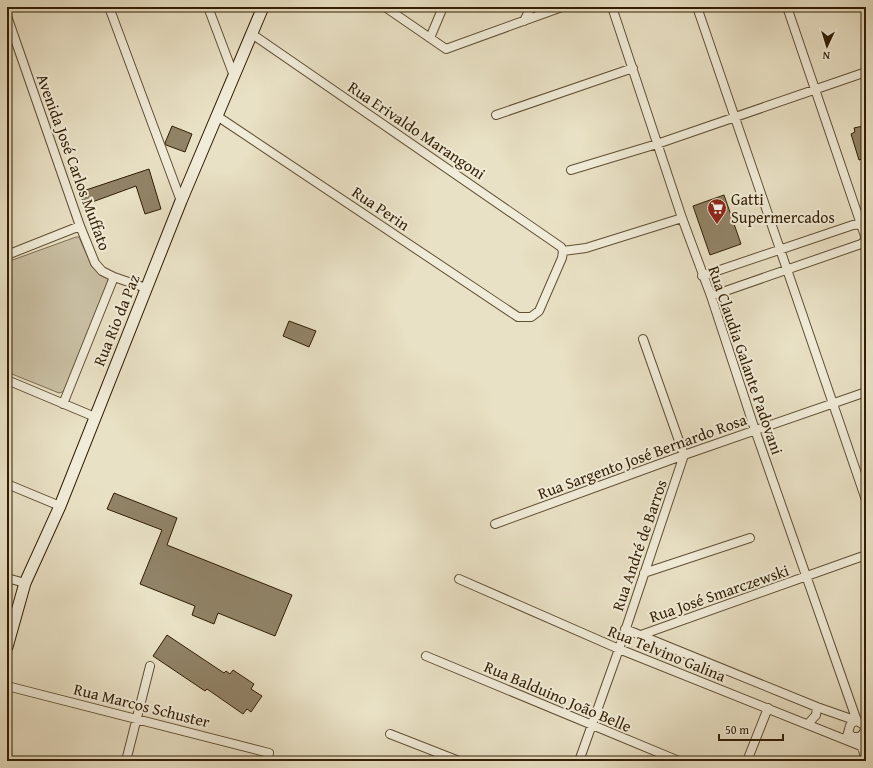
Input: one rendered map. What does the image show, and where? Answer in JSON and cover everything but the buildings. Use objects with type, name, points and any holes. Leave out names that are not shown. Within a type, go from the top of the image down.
[{"type":"main road","name":"Rua Rio da Paz","points":[[7,647],[26,583],[60,506],[181,201],[263,7]]},
{"type":"street","points":[[109,7],[181,201]]},
{"type":"street","points":[[208,7],[234,76]]},
{"type":"street","points":[[385,7],[446,49],[562,7]]},
{"type":"street","points":[[430,38],[443,7]]},
{"type":"street","points":[[524,21],[531,7]]},
{"type":"street","name":"Rua Claudia Galante Padovani","points":[[612,7],[682,218],[702,276],[711,296],[755,430],[857,721],[862,723],[865,728],[862,744],[866,761]]},
{"type":"street","points":[[697,7],[866,500]]},
{"type":"street","points":[[711,296],[861,244],[866,240],[863,225],[787,7]]},
{"type":"street","name":"Avenida José Carlos Muffato","points":[[7,16],[80,226],[95,263],[102,271],[114,277],[146,288]]},
{"type":"street","name":"Rua Erivaldo Marangoni","points":[[252,34],[558,243],[563,252]]},
{"type":"street","points":[[496,116],[632,68]]},
{"type":"street","points":[[571,170],[657,144],[866,72]]},
{"type":"street","name":"Rua Perin","points":[[217,116],[518,317],[532,317],[539,312],[562,258],[563,252]]},
{"type":"street","points":[[563,252],[586,248],[682,218]]},
{"type":"street","points":[[702,276],[853,225],[863,225]]},
{"type":"street","points":[[7,255],[80,226]]},
{"type":"street","points":[[64,404],[114,277]]},
{"type":"street","points":[[643,339],[684,455]]},
{"type":"street","points":[[7,380],[95,417]]},
{"type":"street","name":"Rua Sargento José Bernardo Rosa","points":[[495,524],[684,455],[866,392]]},
{"type":"street","name":"Rua André de Barros","points":[[579,761],[619,649],[684,455]]},
{"type":"street","points":[[7,484],[60,506]]},
{"type":"street","points":[[644,573],[750,538]]},
{"type":"street","name":"Rua José Smarczewski","points":[[641,635],[866,555]]},
{"type":"street","points":[[7,578],[26,583]]},
{"type":"street","name":"Rua Telvino Galina","points":[[459,579],[619,649],[808,724],[847,736],[862,744]]},
{"type":"street","name":"Rua Telvino Galina","points":[[625,629],[817,707],[857,721]]},
{"type":"street","name":"Rua Balduino João Belle","points":[[426,656],[679,761]]},
{"type":"street","points":[[126,761],[150,666]]},
{"type":"street","name":"Rua Marcos Schuster","points":[[7,686],[137,718],[269,757]]},
{"type":"street","points":[[808,724],[816,715],[817,707]]},
{"type":"street","points":[[747,761],[768,708]]},
{"type":"street","points":[[847,736],[848,727],[850,725],[866,718]]},
{"type":"street","points":[[390,734],[459,761]]},
{"type":"shaded area","points":[[79,237],[92,267],[107,277],[108,281],[65,391],[59,393],[7,372],[7,262]]},
{"type":"place","name":"Gatti Supermercados","points":[[717,225]]}]
